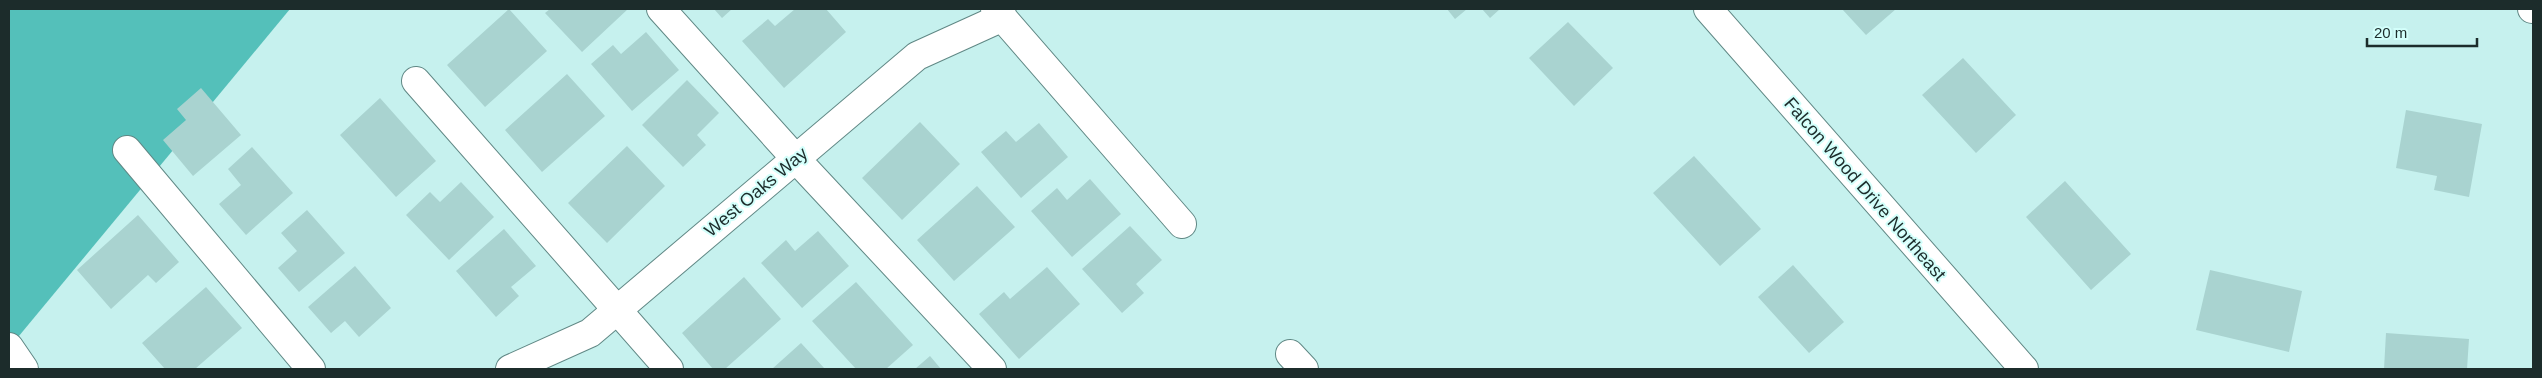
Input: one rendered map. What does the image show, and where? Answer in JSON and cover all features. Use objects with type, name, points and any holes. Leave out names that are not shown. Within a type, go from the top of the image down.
[{"type":"street","points":[[661,9],[796,159],[992,369]]},
{"type":"street","name":"Falcon Wood Drive Northeast","points":[[1708,9],[2024,369]]},
{"type":"street","points":[[999,13],[1182,224]]},
{"type":"street","name":"West Oaks Way","points":[[510,369],[590,333],[917,56],[999,13]]},
{"type":"street","points":[[416,81],[616,311],[669,369]]},
{"type":"street","points":[[127,150],[311,369]]},
{"type":"street","points":[[9,347],[24,369]]},
{"type":"shaded area","points":[[9,9],[290,9],[9,348]]},
{"type":"building","points":[[509,9],[547,51],[485,107],[447,65]]},
{"type":"building","points":[[550,9],[628,9],[582,52],[545,13]]},
{"type":"building","points":[[714,9],[732,9],[722,18]]},
{"type":"building","points":[[795,9],[826,9],[846,32],[784,88],[742,41],[768,19],[775,26]]},
{"type":"building","points":[[1447,9],[1467,9],[1455,19]]},
{"type":"building","points":[[1482,9],[1500,9],[1490,18]]},
{"type":"building","points":[[1842,9],[1896,9],[1866,35]]},
{"type":"building","points":[[1568,22],[1613,68],[1574,106],[1529,58]]},
{"type":"building","points":[[646,32],[679,70],[632,111],[591,64],[613,45],[621,54]]},
{"type":"building","points":[[1963,58],[2016,115],[1976,153],[1922,95]]},
{"type":"building","points":[[567,74],[605,116],[542,172],[505,130]]},
{"type":"building","points":[[687,80],[719,113],[697,135],[706,145],[683,167],[642,125]]},
{"type":"building","points":[[201,88],[241,135],[193,176],[163,140],[186,120],[177,109]]},
{"type":"building","points":[[380,98],[436,161],[396,197],[340,135]]},
{"type":"building","points":[[2406,110],[2482,124],[2469,197],[2434,190],[2437,176],[2396,168]]},
{"type":"building","points":[[920,122],[960,164],[902,220],[862,178]]},
{"type":"building","points":[[1039,123],[1068,157],[1021,198],[981,152],[1006,131],[1016,142]]},
{"type":"building","points":[[627,146],[665,186],[607,243],[568,203]]},
{"type":"building","points":[[252,147],[293,193],[246,235],[219,204],[241,185],[228,169]]},
{"type":"building","points":[[1694,156],[1761,229],[1720,266],[1653,193]]},
{"type":"building","points":[[1090,179],[1121,214],[1072,257],[1031,211],[1057,188],[1067,200]]},
{"type":"building","points":[[2065,181],[2131,254],[2091,290],[2026,217]]},
{"type":"building","points":[[461,182],[494,217],[449,260],[406,215],[430,192],[440,202]]},
{"type":"building","points":[[977,186],[1015,227],[954,281],[917,240]]},
{"type":"building","points":[[307,210],[345,253],[299,292],[278,268],[297,251],[281,233]]},
{"type":"building","points":[[138,215],[179,262],[156,283],[148,275],[111,309],[77,270]]},
{"type":"building","points":[[1130,226],[1162,260],[1136,284],[1144,293],[1122,313],[1082,269]]},
{"type":"building","points":[[504,229],[536,266],[511,287],[519,296],[496,317],[456,271]]},
{"type":"building","points":[[818,231],[849,266],[802,308],[761,263],[786,240],[795,251]]},
{"type":"building","points":[[1793,265],[1844,322],[1809,353],[1758,297]]},
{"type":"building","points":[[355,266],[391,308],[359,337],[345,321],[331,333],[308,307]]},
{"type":"building","points":[[1047,267],[1080,304],[1019,359],[979,314],[1004,292],[1010,299]]},
{"type":"building","points":[[2210,270],[2302,291],[2289,352],[2196,330]]},
{"type":"building","points":[[744,277],[781,319],[725,369],[713,369],[682,333]]},
{"type":"building","points":[[856,282],[913,345],[886,369],[856,369],[812,321]]},
{"type":"building","points":[[206,287],[242,328],[195,369],[165,369],[142,343]]},
{"type":"building","points":[[2386,333],[2469,339],[2467,369],[2384,369]]},
{"type":"building","points":[[801,343],[825,369],[772,369]]},
{"type":"building","points":[[930,356],[941,369],[915,369]]}]
